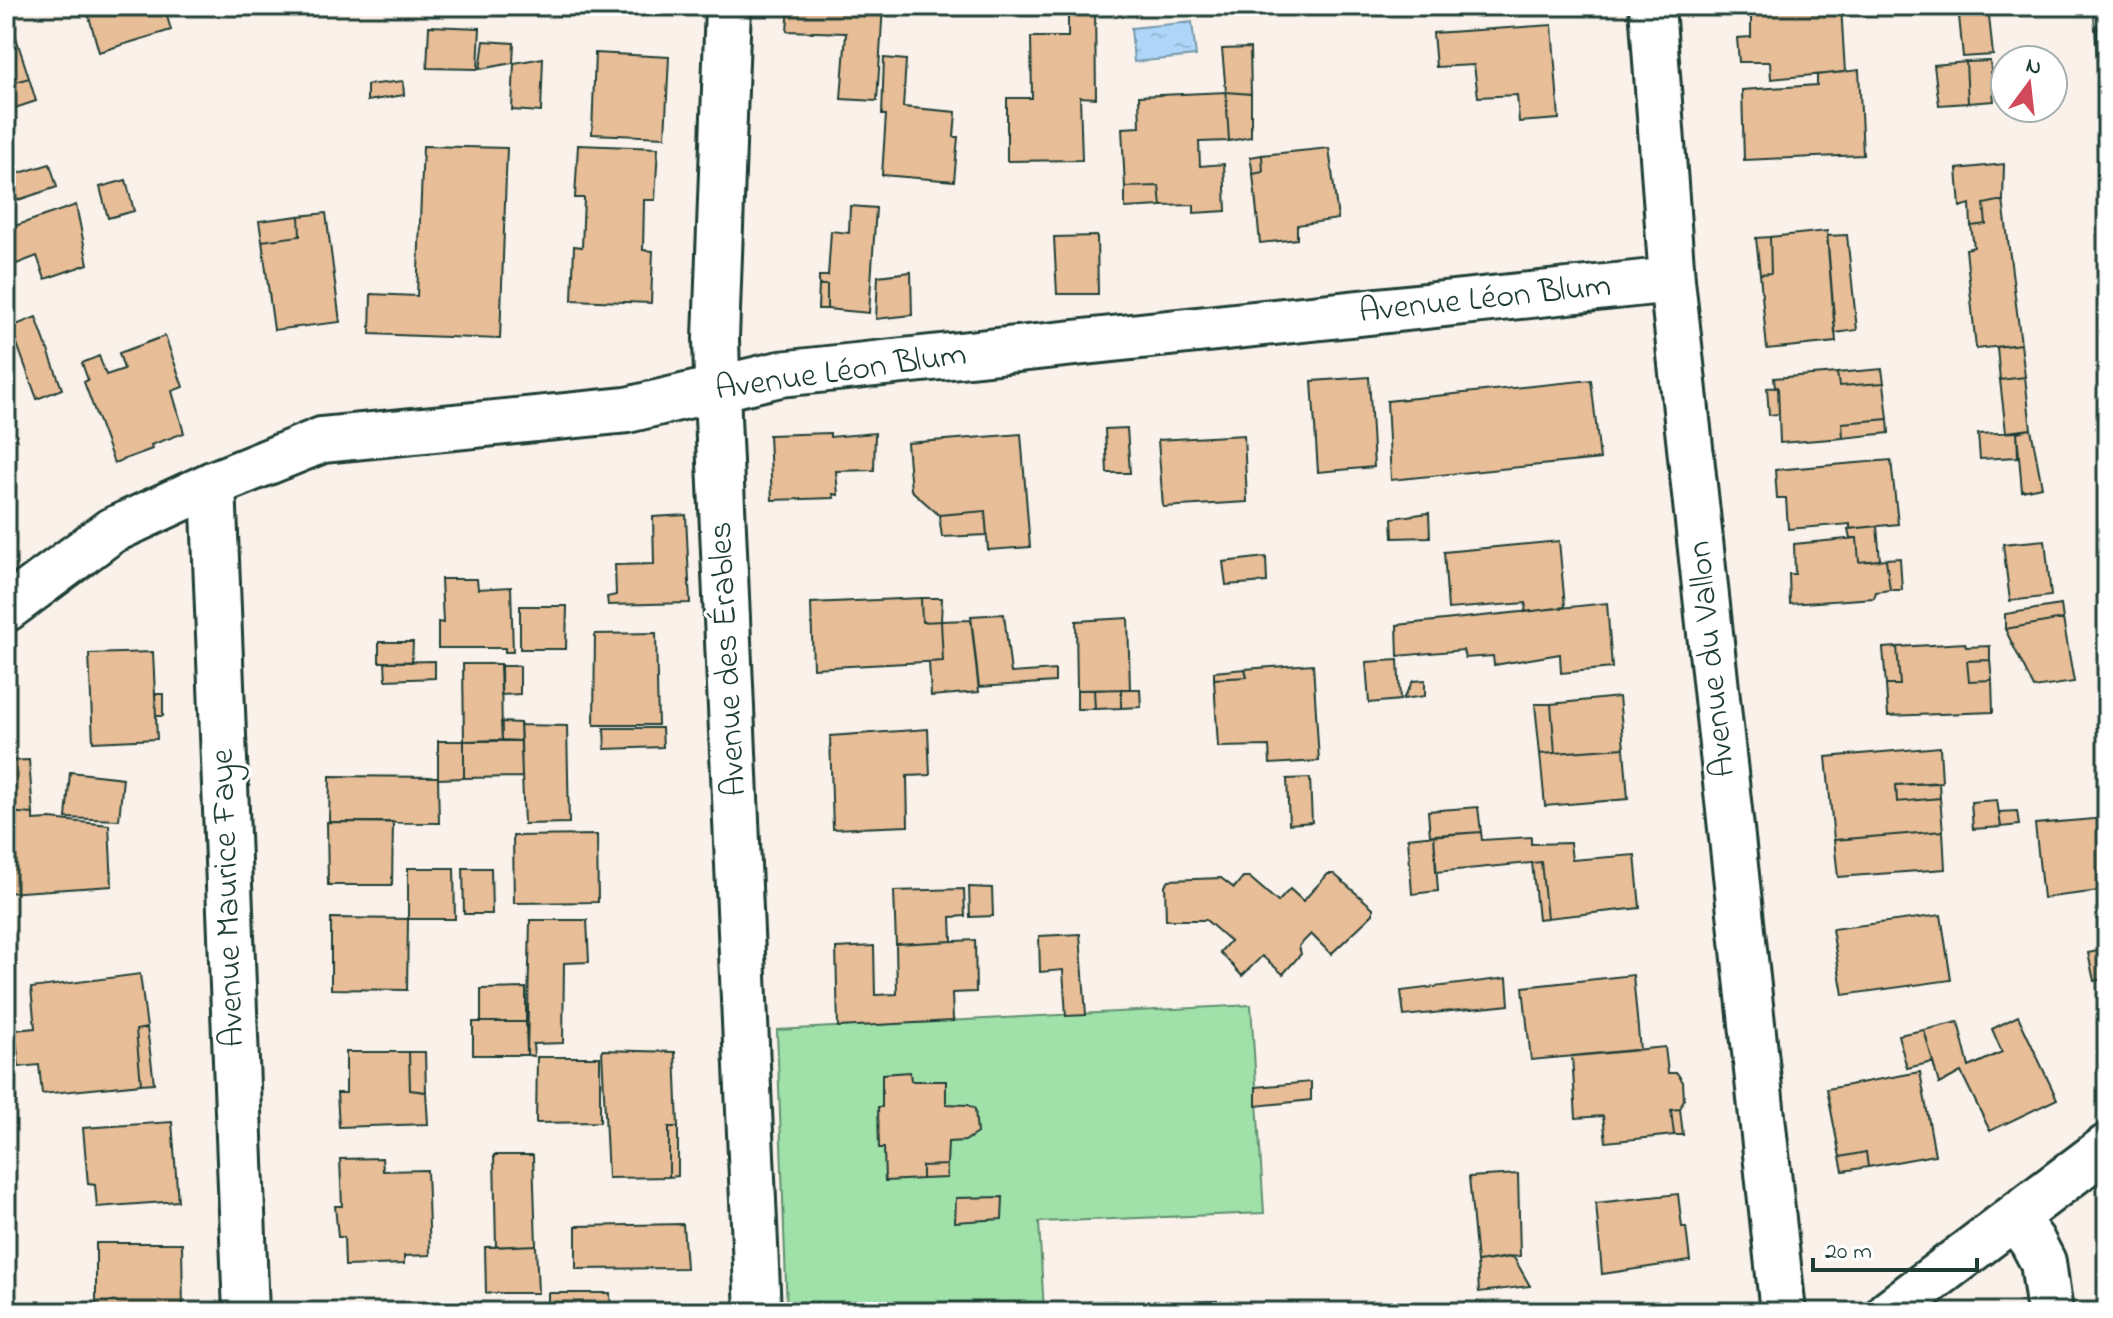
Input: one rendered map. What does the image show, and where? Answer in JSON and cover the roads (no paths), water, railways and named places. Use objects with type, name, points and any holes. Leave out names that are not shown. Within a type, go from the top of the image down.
[{"type":"street","name":"Avenue des Érables","points":[[728,6],[717,323],[718,389],[758,1312]]},
{"type":"street","name":"Avenue du Vallon","points":[[1652,6],[1672,280],[1783,1312]]},
{"type":"street","name":"Avenue Léon Blum","points":[[6,609],[111,531],[213,484],[322,440],[627,410],[780,374],[1672,280]]},
{"type":"street","name":"Avenue Maurice Faye","points":[[213,484],[246,1312]]},
{"type":"street","points":[[1889,1312],[2107,1147]]},
{"type":"street","points":[[2015,1219],[2043,1262],[2050,1312]]},
{"type":"water","points":[[1192,22],[1196,56],[1134,62],[1131,28]]},
{"type":"railway","points":[[2097,6],[2107,159]]}]
